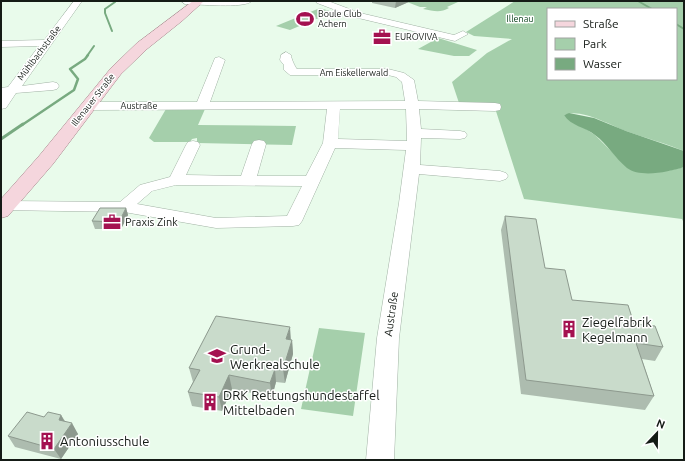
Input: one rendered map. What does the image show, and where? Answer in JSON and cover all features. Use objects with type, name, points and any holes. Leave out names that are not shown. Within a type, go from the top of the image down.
[{"type":"main road","name":"Illenauer Straße","points":[[4,209],[46,160],[105,83],[142,46],[178,19],[194,1]]},
{"type":"street","name":"Mühlbachstraße","points":[[1,105],[6,91],[48,43],[78,1]]},
{"type":"street","points":[[194,1],[230,3],[248,1]]},
{"type":"street","points":[[320,1],[357,15],[437,34]]},
{"type":"street","points":[[1,44],[48,43]]},
{"type":"street","name":"Am Eiskellerwald","points":[[286,55],[286,60],[290,64],[290,70],[294,73],[388,72],[400,75],[408,80],[412,105]]},
{"type":"street","points":[[202,106],[219,60]]},
{"type":"street","points":[[6,91],[53,86]]},
{"type":"street","points":[[4,209],[124,207],[216,223],[293,222],[330,143],[334,105]]},
{"type":"street","name":"Austraße","points":[[88,106],[412,105],[495,107]]},
{"type":"street","name":"Austraße","points":[[380,460],[383,374],[393,296],[410,191],[414,140],[412,105]]},
{"type":"street","points":[[330,143],[414,140],[460,136]]},
{"type":"street","points":[[248,180],[259,144]]},
{"type":"street","points":[[176,180],[193,145]]},
{"type":"street","points":[[411,169],[500,176]]},
{"type":"street","points":[[124,207],[146,188],[176,180],[312,181]]},
{"type":"green space","points":[[388,1],[458,2],[447,7],[449,8],[446,10],[437,11],[423,9],[427,7],[420,7],[407,2]]},
{"type":"green space","name":"Illenau","points":[[515,1],[684,1],[684,151],[626,131],[587,115],[571,113],[564,115],[595,135],[628,168],[667,171],[684,167],[684,223],[682,219],[524,199],[495,108],[460,106],[452,82],[487,53],[512,39],[474,36],[466,32]]},
{"type":"green space","name":"Boule Club Achern","points":[[320,8],[333,12],[290,30],[276,26]]},
{"type":"green space","points":[[438,38],[477,50],[469,56],[454,56],[418,49]]},
{"type":"green space","points":[[166,109],[205,109],[198,125],[296,126],[292,145],[197,143],[197,138],[192,139],[190,142],[154,142],[149,138]]},
{"type":"green space","points":[[319,328],[365,333],[353,416],[301,409]]},
{"type":"water","points":[[569,113],[594,118],[684,151],[684,167],[671,171],[655,173],[639,173],[633,171],[627,168],[595,135],[570,122],[564,115]]},
{"type":"building","points":[[100,208],[126,208],[119,222],[92,221]]},
{"type":"building","name":"Ziegelfabrik Kegelmann","points":[[505,216],[536,219],[545,268],[565,270],[572,300],[628,305],[634,324],[655,326],[663,347],[636,343],[654,396],[526,380]]},
{"type":"building","points":[[216,316],[290,327],[286,339],[292,340],[283,369],[275,369],[270,383],[229,375],[219,397],[188,392],[200,370],[189,368]]},
{"type":"building","points":[[27,412],[44,417],[48,412],[61,415],[59,420],[72,423],[54,449],[8,436]]},
{"type":"waterway","points":[[638,1],[650,8]]},
{"type":"waterway","points":[[112,31],[105,13],[105,9],[115,2]]},
{"type":"waterway","points":[[677,25],[684,29]]},
{"type":"waterway","points":[[87,56],[94,46]]},
{"type":"waterway","points":[[22,125],[74,90],[78,79],[70,69],[85,59],[88,55]]},
{"type":"waterway","points":[[1,139],[23,124]]},
{"type":"place","name":"Boule Club Achern","points":[[305,19]]},
{"type":"place","name":"EUROVIVA","points":[[382,37]]},
{"type":"place","name":"Praxis Zink","points":[[112,222]]},
{"type":"place","name":"Ziegelfabrik Kegelmann","points":[[569,329]]},
{"type":"place","name":"Grund- Werkrealschule","points":[[217,356]]},
{"type":"place","name":"DRK Rettungshundestaffel Mittelbaden","points":[[210,402]]},
{"type":"place","name":"Antoniusschule","points":[[47,441]]}]
